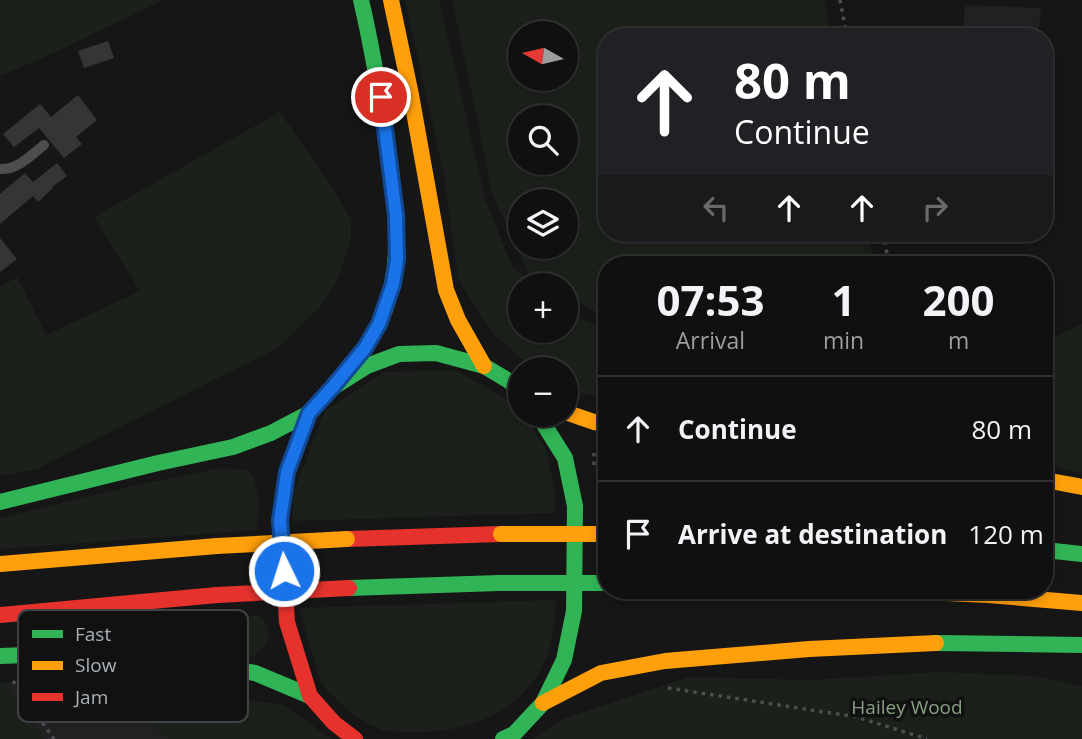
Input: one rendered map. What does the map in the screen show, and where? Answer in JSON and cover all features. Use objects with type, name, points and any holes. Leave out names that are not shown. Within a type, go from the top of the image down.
[{"type":"highway","points":[[0,502],[233,447],[271,433],[309,413],[365,348],[379,324],[393,284],[397,259],[392,172],[381,97],[361,0]]},
{"type":"highway","points":[[391,0],[446,290],[458,322],[484,366]]},
{"type":"highway","points":[[332,388],[367,366],[399,354],[436,354],[484,366],[508,380]]},
{"type":"highway","points":[[309,413],[287,472],[280,520],[287,622],[310,696],[334,723],[355,739]]},
{"type":"highway","points":[[578,416],[598,423]]},
{"type":"highway","points":[[503,739],[514,734],[543,703],[564,660],[574,611],[575,506],[565,458],[546,427]]},
{"type":"highway","points":[[1053,482],[1082,487]]},
{"type":"highway","points":[[0,564],[217,546],[347,539],[598,534]]},
{"type":"highway","points":[[1053,551],[1082,554]]},
{"type":"highway","points":[[57,610],[349,588],[598,583]]},
{"type":"highway","points":[[1035,599],[1082,603]]},
{"type":"highway","points":[[0,615],[18,613]]},
{"type":"highway","points":[[543,703],[601,673],[665,661],[809,649],[953,642],[1082,645]]},
{"type":"highway","points":[[0,656],[18,655]]},
{"type":"highway","points":[[248,672],[310,696]]},
{"type":"lane","points":[[0,169],[19,165],[44,145]]},
{"type":"path","points":[[840,0],[845,28]]},
{"type":"path","points":[[8,675],[18,689]]},
{"type":"path","points":[[659,687],[856,717],[927,739]]},
{"type":"path","points":[[42,722],[54,739]]},
{"type":"shaded area","points":[[965,5],[1041,8],[1039,28],[963,28]]},
{"type":"shaded area","points":[[5,682],[18,683],[18,701]]},
{"type":"shaded area","points":[[33,722],[146,722],[171,739],[45,739]]},
{"type":"green space","points":[[0,0],[163,0],[0,76]]},
{"type":"green space","points":[[405,0],[439,0],[486,202],[508,259],[520,273],[508,273],[508,343],[578,343],[578,316],[598,325],[598,396],[578,392],[578,357],[519,357],[491,331],[458,279],[445,179]]},
{"type":"green space","points":[[452,0],[824,0],[829,28],[598,28],[598,242],[870,242],[872,256],[598,256],[598,313],[578,302],[578,273],[528,273],[522,259],[578,259],[578,189],[508,189],[508,229],[492,194]]},
{"type":"green space","points":[[280,112],[336,193],[351,220],[351,237],[339,277],[321,306],[276,349],[37,469],[0,476],[0,287],[17,277],[46,335],[140,291],[94,217]]},
{"type":"green space","points":[[1082,324],[1082,473],[1053,467],[1053,337]]},
{"type":"green space","points":[[455,370],[508,400],[508,427],[532,427],[546,450],[554,485],[554,513],[293,521],[293,493],[325,411],[384,372]]},
{"type":"green space","points":[[220,468],[250,472],[257,493],[257,530],[0,549],[0,518]]},
{"type":"green space","points":[[556,600],[552,637],[546,658],[534,680],[518,698],[500,711],[478,721],[431,732],[382,730],[360,719],[341,704],[319,678],[299,608]]},
{"type":"green space","points":[[248,616],[261,616],[268,629],[268,640],[261,650],[249,658]]},
{"type":"green space","name":"Hailey Wood","points":[[940,672],[1034,676],[1082,686],[1082,739],[533,739],[563,719],[689,677],[809,680]]},
{"type":"green space","points":[[5,682],[18,701],[18,722],[33,722],[45,739],[0,739],[0,683]]},
{"type":"green space","points":[[248,700],[283,705],[332,739],[171,739],[146,722],[248,722]]},
{"type":"building","points":[[108,41],[114,58],[84,68],[78,51]]},
{"type":"building","points":[[78,95],[97,120],[76,137],[82,144],[64,158],[39,128],[14,147],[3,134],[40,104],[51,117]]},
{"type":"building","points":[[57,163],[67,176],[38,202],[33,196],[0,224],[0,194],[25,173],[33,182]]},
{"type":"building","points":[[0,238],[17,259],[0,272]]},
{"type":"traffic: fast","points":[[343,375],[368,343],[382,317],[392,287],[396,246],[390,164],[376,71],[361,0]]},
{"type":"traffic: fast","points":[[315,407],[332,388],[367,366],[399,354],[436,353],[484,366],[508,380]]},
{"type":"traffic: fast","points":[[0,502],[233,447],[271,433],[309,413]]},
{"type":"traffic: fast","points":[[503,739],[514,734],[543,703],[564,660],[574,611],[575,506],[565,458],[546,427]]},
{"type":"traffic: fast","points":[[1053,551],[1082,554]]},
{"type":"traffic: fast","points":[[349,588],[499,583]]},
{"type":"traffic: fast","points":[[499,583],[598,583]]},
{"type":"traffic: fast","points":[[936,643],[1082,645]]},
{"type":"traffic: fast","points":[[0,656],[18,655]]},
{"type":"traffic: fast","points":[[248,672],[310,696]]},
{"type":"traffic: slow","points":[[391,0],[446,290],[458,320],[484,366]]},
{"type":"traffic: slow","points":[[578,416],[598,423]]},
{"type":"traffic: slow","points":[[1053,482],[1082,487]]},
{"type":"traffic: slow","points":[[501,534],[598,534]]},
{"type":"traffic: slow","points":[[217,546],[347,539]]},
{"type":"traffic: slow","points":[[0,564],[217,546]]},
{"type":"traffic: slow","points":[[1035,599],[1082,603]]},
{"type":"traffic: slow","points":[[543,703],[601,673],[665,661],[809,649],[936,643]]},
{"type":"traffic: jam","points":[[315,407],[309,413],[287,472],[280,520],[287,622],[310,696],[334,723],[355,739]]},
{"type":"traffic: jam","points":[[347,539],[501,534]]},
{"type":"traffic: jam","points":[[217,595],[349,588]]},
{"type":"traffic: jam","points":[[54,610],[217,595]]},
{"type":"traffic: jam","points":[[0,615],[18,613]]},
{"type":"route","points":[[284,571],[280,520],[287,472],[309,413],[365,348],[379,324],[393,284],[398,238],[381,97]]}]
